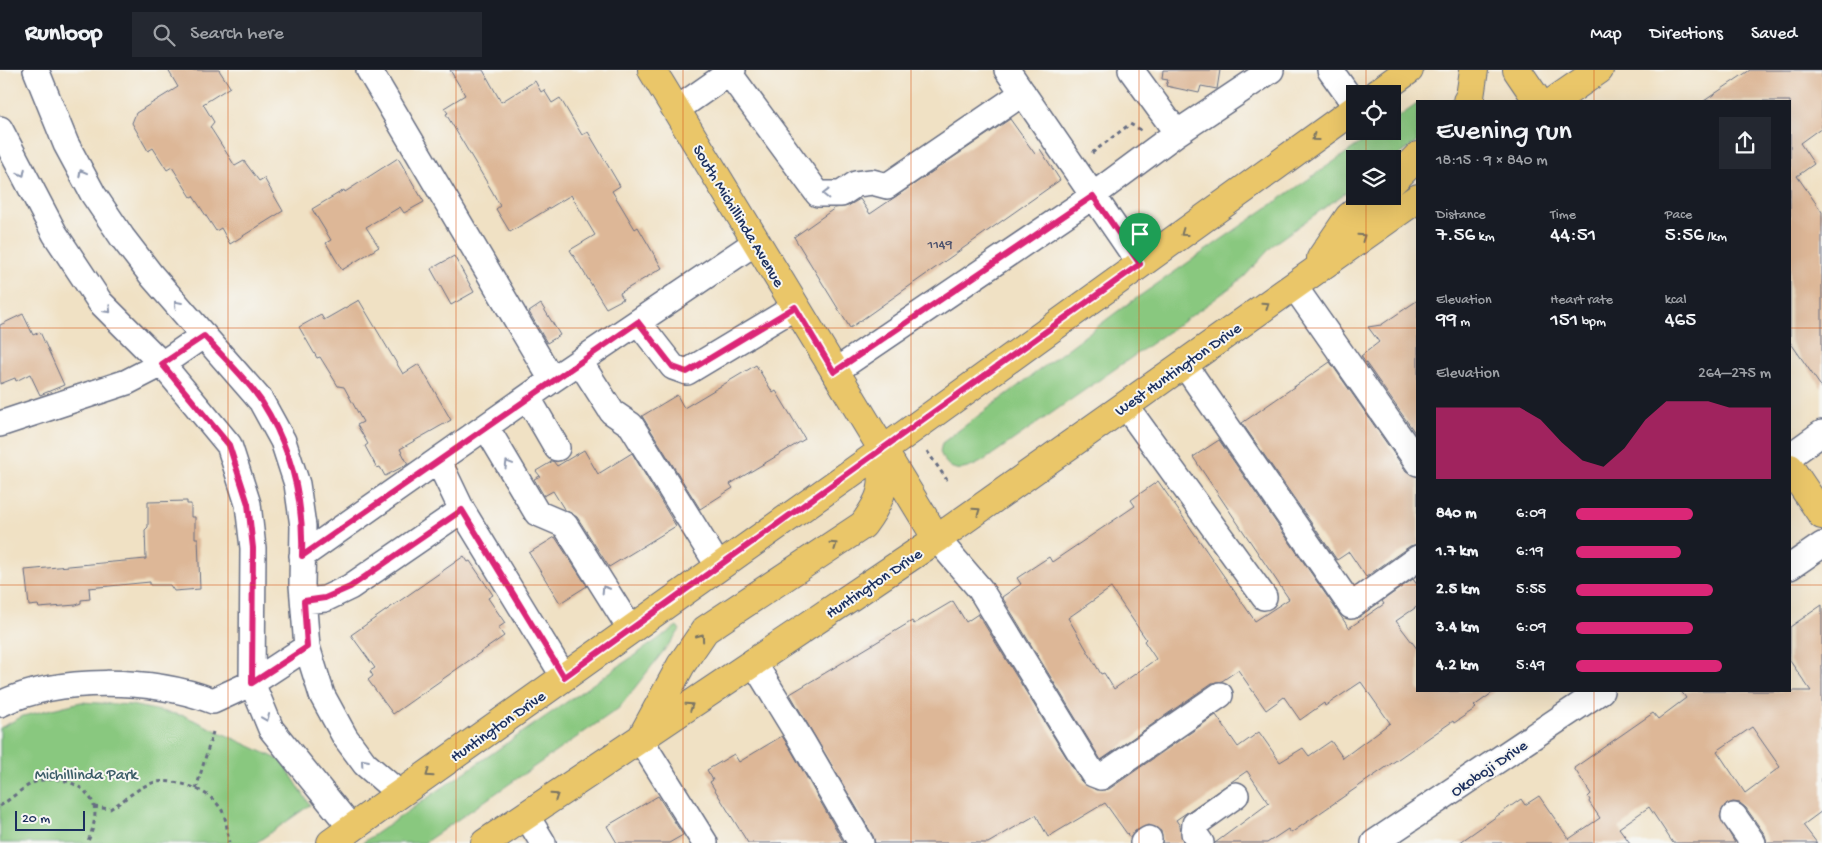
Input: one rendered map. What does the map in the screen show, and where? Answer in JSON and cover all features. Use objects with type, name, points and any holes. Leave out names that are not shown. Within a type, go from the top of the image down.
[{"type":"main road","name":"South Michillinda Avenue","points":[[652,70],[937,539]]},
{"type":"main road","points":[[1388,85],[1409,70]]},
{"type":"main road","points":[[1467,100],[1470,97],[1474,70]]},
{"type":"main road","points":[[1517,70],[1537,100]]},
{"type":"main road","points":[[1543,100],[1544,70]]},
{"type":"main road","points":[[1555,100],[1599,70]]},
{"type":"main road","points":[[640,739],[681,665],[705,630],[863,525],[879,504],[884,486],[882,451],[1346,115]]},
{"type":"main road","points":[[1401,173],[1416,158]]},
{"type":"main road","name":"West Huntington Drive","points":[[937,539],[1416,199]]},
{"type":"main road","points":[[1301,280],[1350,217],[1364,205]]},
{"type":"main road","name":"Huntington Drive","points":[[341,836],[882,451]]},
{"type":"main road","points":[[1791,469],[1822,515]]},
{"type":"main road","name":"Huntington Drive","points":[[485,843],[937,539]]},
{"type":"street","points":[[36,70],[66,144],[93,194],[146,268],[261,401],[283,440],[297,484],[303,526],[302,585],[307,647],[322,695],[346,737],[365,764],[400,794]]},
{"type":"street","points":[[369,70],[552,380]]},
{"type":"street","points":[[1007,70],[1140,264]]},
{"type":"street","points":[[1131,70],[1177,133]]},
{"type":"street","points":[[834,372],[1093,196],[1177,133],[1271,70]]},
{"type":"street","points":[[1330,70],[1346,92]]},
{"type":"street","points":[[676,110],[731,71],[818,194],[841,194],[856,184],[872,182],[887,186],[1023,93]]},
{"type":"street","points":[[0,129],[55,234],[100,302],[162,364],[229,445],[248,504],[253,548],[252,683],[270,729],[341,836]]},
{"type":"street","points":[[302,556],[552,380],[756,242]]},
{"type":"street","points":[[1301,280],[1416,461]]},
{"type":"street","points":[[638,322],[673,367],[687,372],[795,307]]},
{"type":"street","points":[[0,424],[127,382],[162,364],[204,336]]},
{"type":"street","points":[[580,362],[612,412],[632,425],[719,567]]},
{"type":"street","points":[[1184,364],[1351,606],[1416,559]]},
{"type":"street","points":[[528,398],[557,448]]},
{"type":"street","points":[[1125,405],[1264,597]]},
{"type":"street","points":[[486,427],[537,513],[565,525],[631,630]]},
{"type":"street","points":[[1791,455],[1822,433]]},
{"type":"street","points":[[438,460],[462,510],[564,677]]},
{"type":"street","points":[[304,601],[325,598],[350,587],[462,510]]},
{"type":"street","points":[[937,539],[980,589],[1093,774],[1101,777],[1220,695]]},
{"type":"street","points":[[1791,567],[1822,545]]},
{"type":"street","points":[[0,704],[17,696],[78,683],[135,685],[196,695],[213,701],[252,683],[307,647]]},
{"type":"street","points":[[754,663],[804,742],[861,843]]},
{"type":"street","name":"Okoboji Drive","points":[[1374,843],[1600,692]]},
{"type":"street","points":[[640,739],[705,843]]},
{"type":"street","points":[[1201,843],[1193,829],[1195,824],[1236,795]]},
{"type":"street","points":[[526,815],[543,843]]},
{"type":"street","points":[[1734,816],[1753,843]]},
{"type":"path","points":[[1087,157],[1130,124],[1141,130],[1149,131]]},
{"type":"path","points":[[927,452],[947,480]]},
{"type":"path","points":[[196,789],[213,732]]},
{"type":"path","points":[[0,806],[35,782],[57,779],[79,786],[94,807],[95,816],[87,843]]},
{"type":"path","points":[[94,807],[110,809],[139,790],[156,782],[174,783],[202,791],[220,806],[226,823],[229,843]]},
{"type":"green space","points":[[1416,105],[1416,143],[1401,154],[1401,150],[1351,150],[1365,140],[1401,140],[1401,115]]},
{"type":"green space","points":[[1346,153],[1346,192],[1275,243],[1244,277],[983,461],[964,469],[953,468],[948,465],[940,452],[942,443],[1118,311]]},
{"type":"green space","points":[[677,626],[680,630],[619,708],[424,843],[362,843]]},
{"type":"green space","name":"Michillinda Park","points":[[81,702],[131,705],[185,716],[282,761],[310,805],[256,843],[0,843],[0,728],[23,716]]},
{"type":"building","points":[[168,70],[219,70],[230,87],[203,104],[214,122],[210,127],[235,166],[244,161],[259,181],[264,178],[283,211],[230,244],[221,228],[216,231],[172,167],[167,170],[153,148],[148,151],[132,123],[136,113],[178,87]]},
{"type":"building","points":[[450,70],[483,70],[501,102],[535,81],[541,92],[544,90],[552,103],[560,98],[582,135],[588,132],[620,186],[612,191],[635,229],[638,227],[662,268],[620,293],[623,299],[606,308],[570,250],[595,235],[571,195],[510,232],[496,209],[500,206],[492,191],[446,114],[448,113],[444,108],[465,95]]},
{"type":"building","points":[[1163,70],[1220,70],[1217,89],[1201,86],[1199,93],[1166,86],[1168,80],[1162,79]]},
{"type":"building","points":[[1750,70],[1822,70],[1822,127],[1800,143],[1814,164],[1797,176],[1822,212],[1822,388],[1791,343],[1791,100],[1705,100]]},
{"type":"building","points":[[1010,119],[1035,154],[1040,149],[1060,180],[850,328],[794,237],[835,208],[848,206],[860,199],[870,214]]},
{"type":"building","points":[[398,158],[424,202],[404,213],[400,207],[366,227],[379,247],[342,270],[326,243],[331,240],[312,209],[344,190],[345,192]]},
{"type":"building","points":[[454,256],[474,292],[451,305],[431,269]]},
{"type":"building","points":[[359,300],[403,374],[419,364],[451,420],[400,449],[408,464],[385,476],[380,467],[377,468],[365,446],[368,444],[357,425],[363,422],[344,387],[338,386],[320,357],[317,358],[299,327],[321,315],[324,320]]},
{"type":"building","points":[[1416,301],[1416,434],[1361,356],[1379,342],[1368,327],[1381,325]]},
{"type":"building","points":[[541,304],[560,335],[547,343],[529,312]]},
{"type":"building","points":[[23,314],[33,335],[40,332],[64,385],[40,395],[30,374],[16,381],[15,378],[0,384],[0,325]]},
{"type":"building","points":[[1330,362],[1406,471],[1416,476],[1416,544],[1410,546],[1366,577],[1349,552],[1337,560],[1242,423]]},
{"type":"building","points":[[756,365],[773,393],[776,391],[805,439],[730,484],[733,488],[700,509],[642,416],[677,395],[684,408]]},
{"type":"building","points":[[1219,440],[1349,628],[1384,604],[1382,601],[1413,579],[1416,583],[1416,607],[1396,621],[1416,647],[1416,692],[1494,692],[1474,706],[1476,708],[1454,723],[1453,721],[1291,833],[1288,829],[1267,843],[1215,843],[1269,803],[1247,771],[1176,820],[1180,826],[1183,843],[1162,843],[1161,831],[1149,825],[1135,831],[1130,838],[1105,803],[1048,837],[1036,815],[988,843],[875,843],[873,836],[790,694],[912,621],[914,624],[953,601],[966,622],[978,614],[1081,781],[1096,790],[1109,789],[1216,715],[1238,747],[1259,732],[1280,762],[1303,748],[1309,756],[1331,741],[1343,758],[1390,723],[1361,682],[1325,706],[1324,703],[1300,720],[1284,697],[1266,710],[1238,670],[1222,681],[1212,683],[1101,760],[1002,597],[1021,584],[1017,578],[1049,557],[1052,562],[1135,506],[1131,500],[1158,481],[1255,621],[1289,599],[1193,457]],"holes":[[[1111,588],[1146,639],[1144,641],[1156,659],[1114,689],[1104,673],[1101,674],[1068,618]]]},
{"type":"building","points":[[584,450],[598,474],[632,453],[676,526],[609,567],[577,517],[564,509],[553,491],[544,496],[534,479],[540,476],[536,471],[553,461],[557,466]]},
{"type":"building","points":[[187,501],[187,504],[191,504],[191,517],[195,517],[195,538],[198,538],[200,589],[174,591],[170,585],[150,585],[150,582],[89,588],[90,599],[81,600],[81,603],[76,605],[39,608],[38,605],[29,606],[25,570],[146,559],[145,530],[148,527],[148,502]]},
{"type":"building","points":[[555,537],[587,586],[560,603],[529,553]]},
{"type":"building","points":[[464,556],[468,562],[470,561],[493,595],[488,598],[505,623],[498,628],[504,636],[393,714],[368,680],[373,676],[370,671],[375,668],[351,635]]},
{"type":"building","points":[[1822,605],[1822,811],[1803,825],[1817,843],[1767,843],[1765,835],[1746,808],[1740,803],[1733,802],[1725,805],[1720,817],[1735,843],[1673,843],[1649,807],[1619,828],[1630,843],[1459,843],[1521,799],[1525,805],[1539,796],[1569,839],[1600,818],[1589,802],[1588,797],[1591,794],[1574,768],[1653,713],[1658,719],[1686,698],[1682,692],[1811,691],[1791,662],[1791,626]],"holes":[[[1752,727],[1780,767],[1745,793],[1717,751]]]},
{"type":"building","points":[[782,736],[844,843],[748,843],[710,782],[713,780],[707,770],[734,754],[739,762]]},
{"type":"building","points":[[658,796],[683,835],[669,843],[617,843],[607,826]]},
{"type":"route","points":[[1093,196],[1140,264],[882,451],[564,677],[462,510],[350,587],[325,598],[304,601],[307,647],[252,683],[254,588],[253,548],[248,504],[229,445],[162,364],[204,336],[261,401],[283,440],[297,484],[303,526],[302,556],[552,380],[638,322],[673,367],[687,372],[795,307],[834,372],[1093,196]]}]
